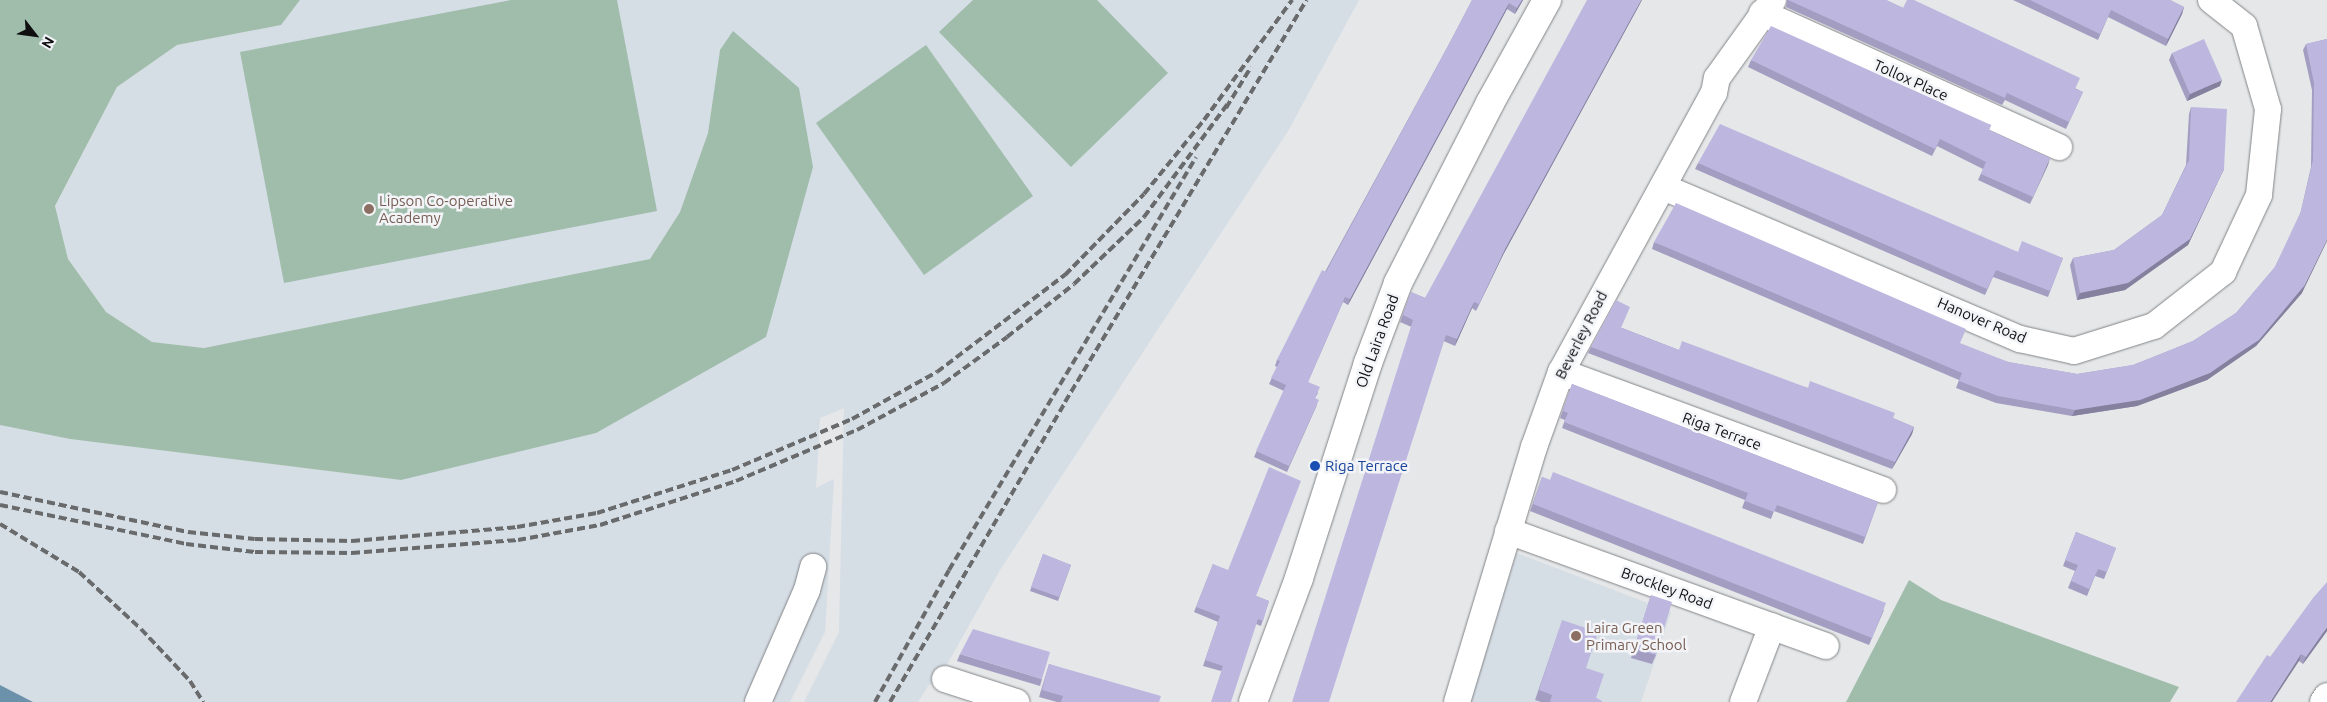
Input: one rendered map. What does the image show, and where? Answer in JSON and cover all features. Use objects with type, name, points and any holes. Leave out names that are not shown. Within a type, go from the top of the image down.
[{"type":"main road","name":"Old Laira Road","points":[[1253,702],[1299,578],[1368,363],[1398,283],[1490,104],[1547,0]]},
{"type":"street","name":"Hanover Road","points":[[1663,187],[2020,339],[2074,351],[2154,326],[2223,272],[2259,195],[2268,109],[2244,26],[2211,0]]},
{"type":"street","name":"Tollox Place","points":[[1768,6],[2060,148]]},
{"type":"street","name":"Beverley Road","points":[[1457,702],[1508,531],[1561,372],[1615,269],[1663,187],[1714,93],[1717,78],[1768,6]]},
{"type":"street","name":"Riga Terrace","points":[[1561,372],[1883,490]]},
{"type":"street","name":"Brockley Road","points":[[1508,531],[1826,646]]},
{"type":"street","points":[[758,702],[807,590],[813,567]]},
{"type":"street","points":[[1743,702],[1772,626]]},
{"type":"street","points":[[945,679],[1016,702]]},
{"type":"street","points":[[2323,702],[2327,696]]},
{"type":"shaded area","points":[[300,0],[1359,0],[1288,131],[1000,570],[940,677],[928,686],[918,702],[804,702],[839,632],[844,408],[820,418],[816,488],[834,479],[825,632],[790,702],[33,702],[0,685],[0,425],[70,439],[401,480],[766,337],[720,51],[708,133],[680,212],[650,259],[204,348],[152,342],[106,312],[68,259],[55,207],[117,87],[177,45],[281,25]]},
{"type":"shaded area","name":"Laira Green Primary School","points":[[1517,553],[1671,612],[1641,702],[1469,702]]},
{"type":"green space","points":[[0,0],[300,0],[281,25],[177,45],[117,87],[55,206],[68,259],[106,312],[152,342],[204,348],[650,259],[680,212],[708,133],[720,50],[733,31],[799,88],[813,167],[766,337],[596,433],[401,480],[70,439],[0,425]]},
{"type":"green space","points":[[511,0],[617,0],[657,211],[284,283],[240,52]]},
{"type":"green space","points":[[973,0],[1097,0],[1168,73],[1071,167],[939,32]]},
{"type":"green space","points":[[926,45],[1033,196],[924,275],[816,123]]},
{"type":"green space","points":[[1909,580],[1941,600],[2179,687],[2170,702],[1846,702]]},
{"type":"water","points":[[0,685],[33,702],[0,702]]},
{"type":"building","points":[[1472,0],[1522,0],[1517,8],[1509,3],[1350,299],[1345,297],[1308,382],[1320,387],[1315,398],[1319,400],[1289,466],[1256,451],[1286,385],[1271,378],[1280,361],[1277,360],[1322,270],[1326,272]]},
{"type":"building","points":[[1587,0],[1641,0],[1505,249],[1479,304],[1474,302],[1457,339],[1446,335],[1329,702],[1292,702],[1413,320],[1403,315],[1411,292],[1425,298]]},
{"type":"building","points":[[1788,0],[1886,0],[1903,8],[1907,0],[1914,0],[2080,78],[2075,89],[2083,92],[2069,122],[2007,93],[2005,98]]},
{"type":"building","points":[[2030,0],[2170,0],[2184,7],[2168,39],[2111,10],[2100,34]]},
{"type":"building","points":[[1771,26],[1991,125],[1989,130],[2050,158],[2033,197],[1981,174],[1986,162],[1940,139],[1935,149],[1751,60]]},
{"type":"building","points":[[2204,39],[2222,80],[2190,94],[2172,53]]},
{"type":"building","points":[[2327,39],[2327,239],[2304,286],[2259,340],[2210,373],[2140,400],[2075,410],[1998,396],[1959,381],[1962,373],[1654,242],[1676,203],[1966,329],[1960,343],[2008,362],[2077,374],[2133,365],[2193,341],[2236,313],[2275,267],[2301,211],[2313,160],[2314,83],[2306,44]]},
{"type":"building","points":[[2191,107],[2227,109],[2224,169],[2190,239],[2128,283],[2080,293],[2073,258],[2114,250],[2162,215],[2189,160]]},
{"type":"building","points":[[1720,124],[2018,252],[2022,241],[2063,258],[2050,291],[1996,270],[1987,289],[1698,163]]},
{"type":"building","points":[[1616,300],[1630,307],[1621,328],[1679,350],[1682,341],[1808,388],[1810,381],[1895,413],[1893,418],[1914,427],[1895,462],[1591,347]]},
{"type":"building","points":[[1572,384],[1878,502],[1865,537],[1777,505],[1774,512],[1745,501],[1748,493],[1564,422],[1568,413],[1563,411]]},
{"type":"building","points":[[1269,467],[1301,481],[1256,596],[1269,601],[1263,621],[1258,619],[1231,702],[1211,702],[1223,666],[1205,660],[1220,616],[1196,607],[1213,564],[1228,570]]},
{"type":"building","points":[[1553,472],[1886,603],[1872,638],[1533,504],[1542,477],[1550,480]]},
{"type":"building","points":[[2076,532],[2116,548],[2107,572],[2098,569],[2089,589],[2071,581],[2078,565],[2065,560]]},
{"type":"building","points":[[1043,554],[1071,565],[1059,597],[1031,587]]},
{"type":"building","points":[[2327,582],[2327,627],[2306,657],[2301,654],[2270,702],[2236,702],[2267,655],[2270,657]]},
{"type":"building","points":[[1651,595],[1672,602],[1656,655],[1634,648]]},
{"type":"building","points":[[1562,620],[1598,632],[1586,668],[1604,674],[1596,698],[1602,702],[1550,702],[1552,695],[1539,690]]},
{"type":"building","points":[[973,629],[1050,652],[1042,679],[960,654]]},
{"type":"building","points":[[1049,664],[1161,696],[1159,702],[1061,702],[1063,696],[1042,690]]},
{"type":"railway","points":[[0,492],[188,532],[255,539],[352,541],[517,527],[597,513],[732,470],[852,419],[937,372],[1065,275],[1144,194],[1204,120],[1292,0]]},
{"type":"railway","points":[[890,702],[1065,402],[1307,0]]},
{"type":"railway","points":[[1226,108],[1251,67]]},
{"type":"railway","points":[[0,505],[186,544],[255,552],[352,553],[518,540],[600,525],[736,481],[857,430],[944,383],[1007,337],[1074,284],[1144,217],[1229,102]]},
{"type":"railway","points":[[875,702],[949,570],[1196,157]]},
{"type":"railway","points":[[0,524],[79,572],[141,629],[190,681],[203,702]]},
{"type":"place","name":"Lipson Co-operative Academy","points":[[369,209]]},
{"type":"place","name":"Riga Terrace","points":[[1315,466]]},
{"type":"place","name":"Laira Green Primary School","points":[[1576,636]]}]
